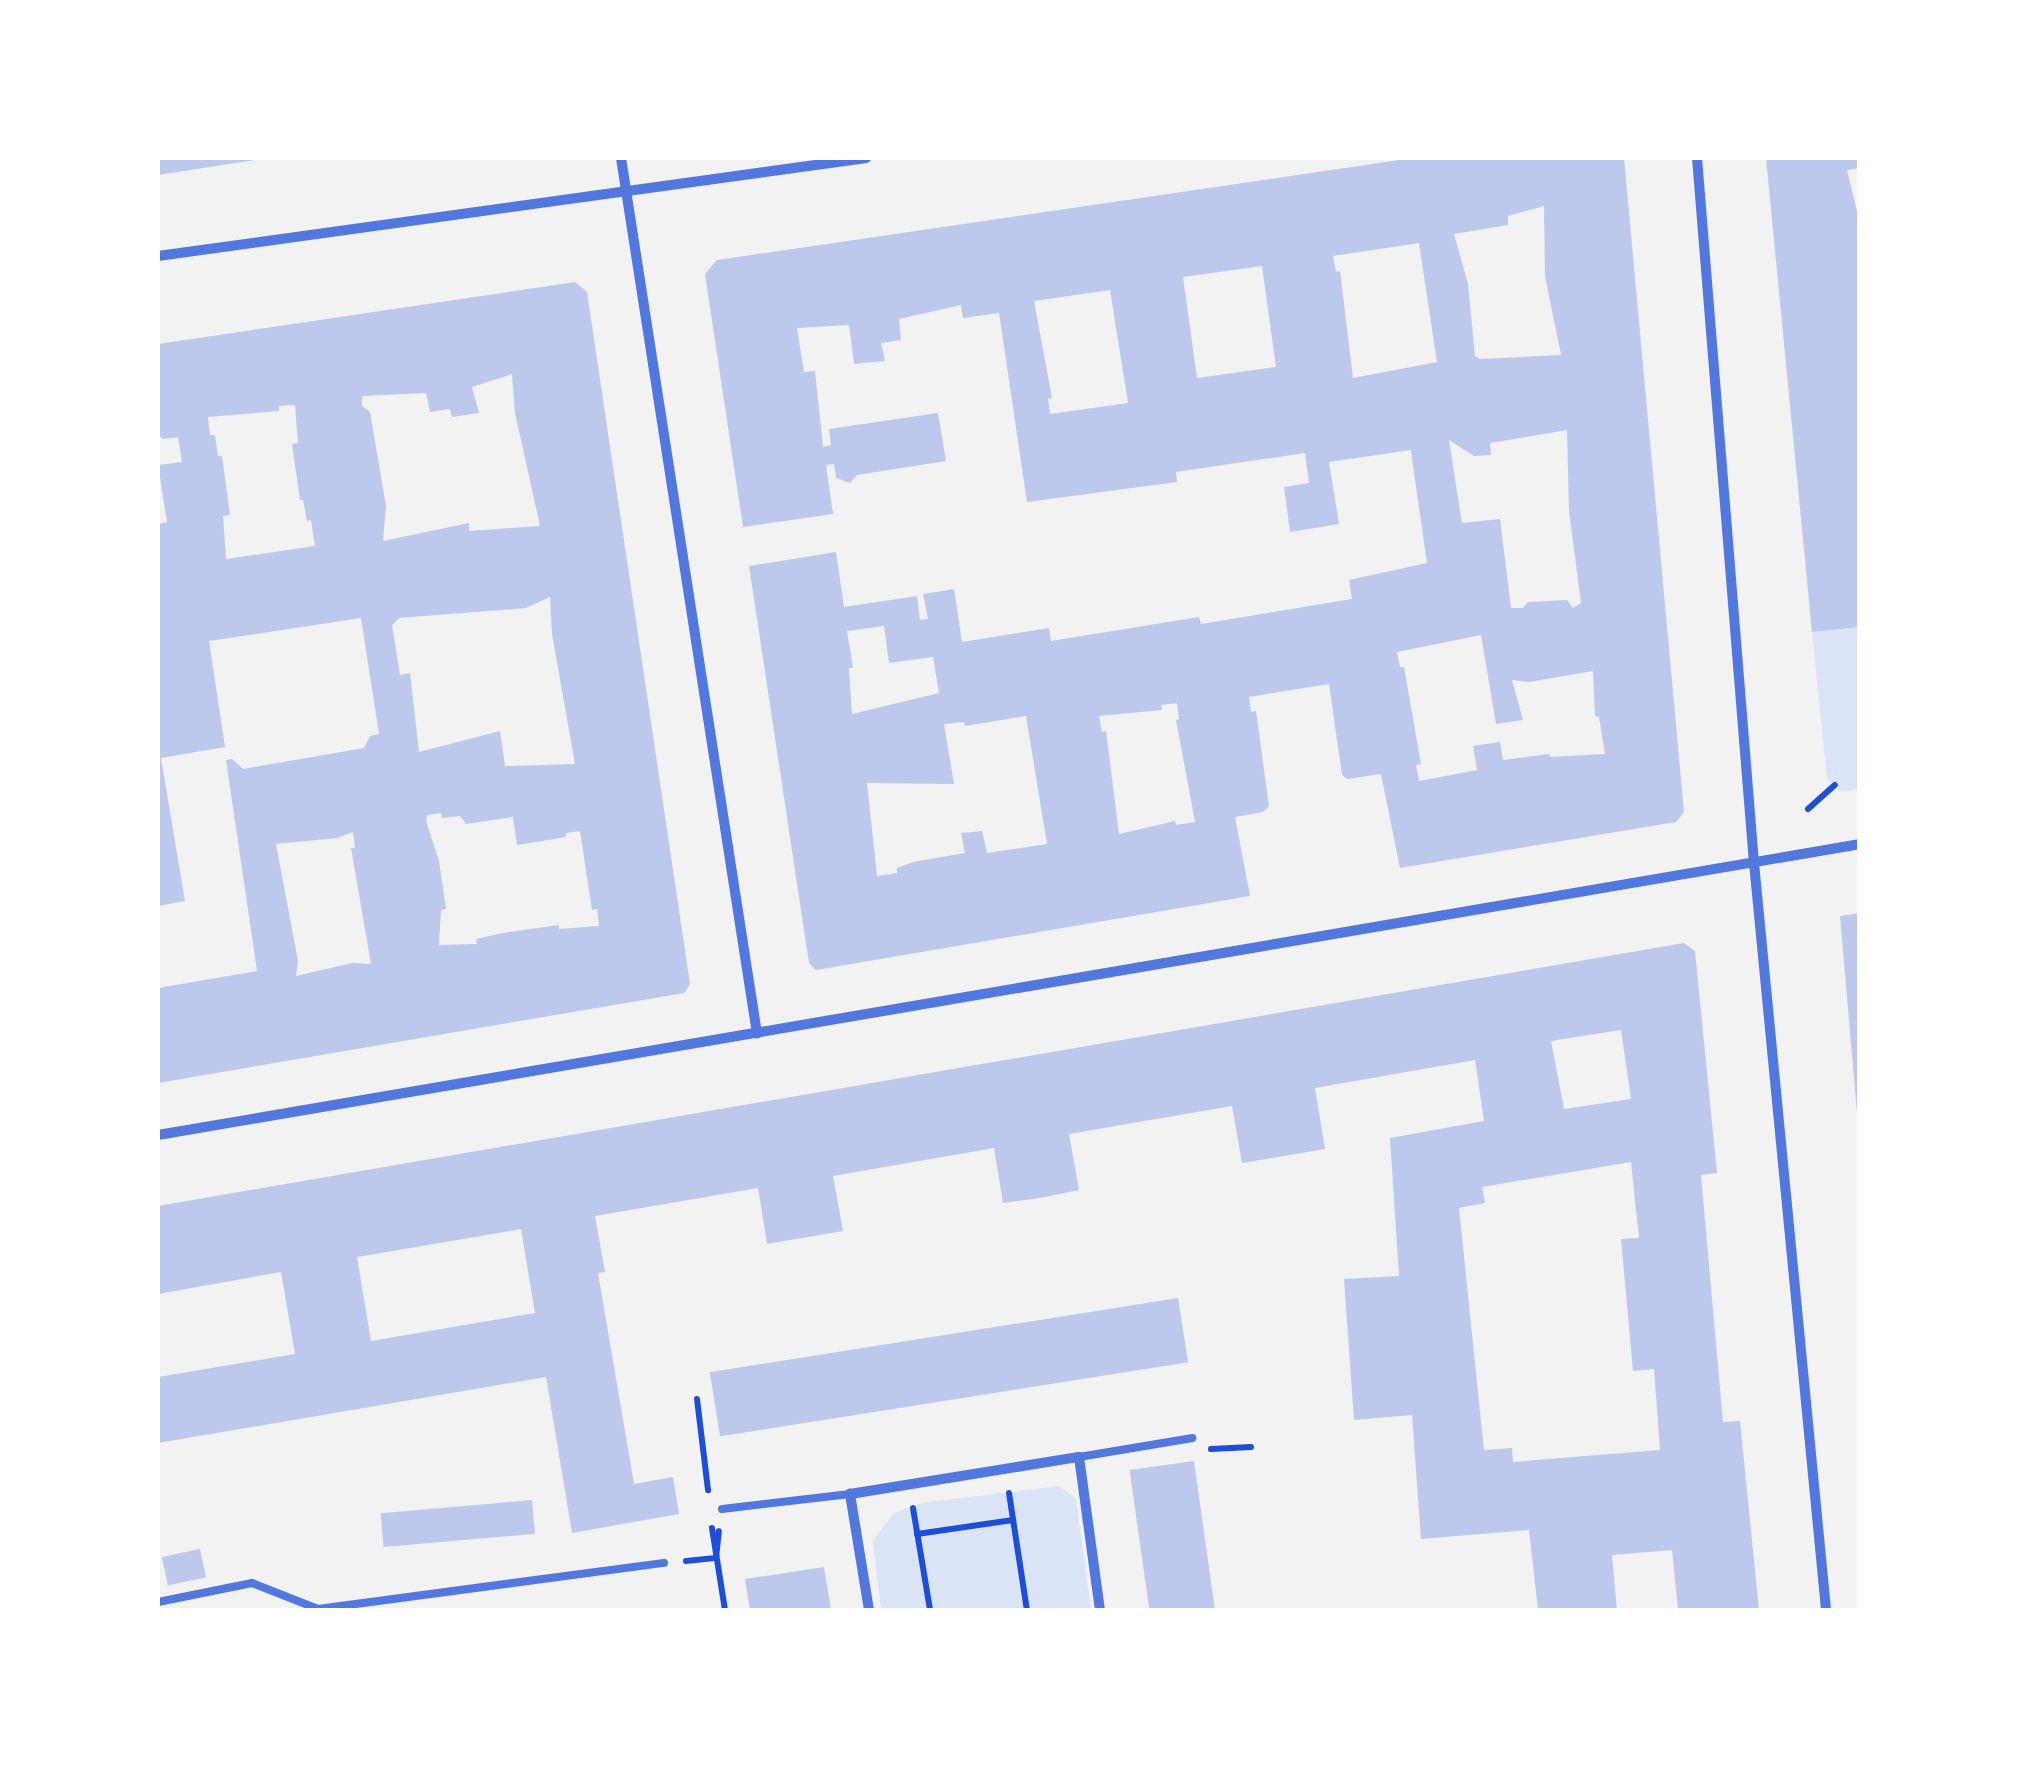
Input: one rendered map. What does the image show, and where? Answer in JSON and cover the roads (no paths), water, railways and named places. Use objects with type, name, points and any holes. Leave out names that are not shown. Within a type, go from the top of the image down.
[{"type":"street","points":[[621,158],[757,1034]]},
{"type":"street","points":[[158,256],[866,158]]},
{"type":"street","points":[[1697,158],[1754,863],[1826,1610]]},
{"type":"street","points":[[158,1135],[1860,844]]},
{"type":"street","points":[[869,1610],[850,1494],[1079,1457],[1100,1610]]},
{"type":"lane","points":[[1079,1457],[1192,1438]]},
{"type":"lane","points":[[722,1508],[850,1494]]},
{"type":"lane","points":[[158,1602],[252,1583],[318,1609],[664,1562]]}]
